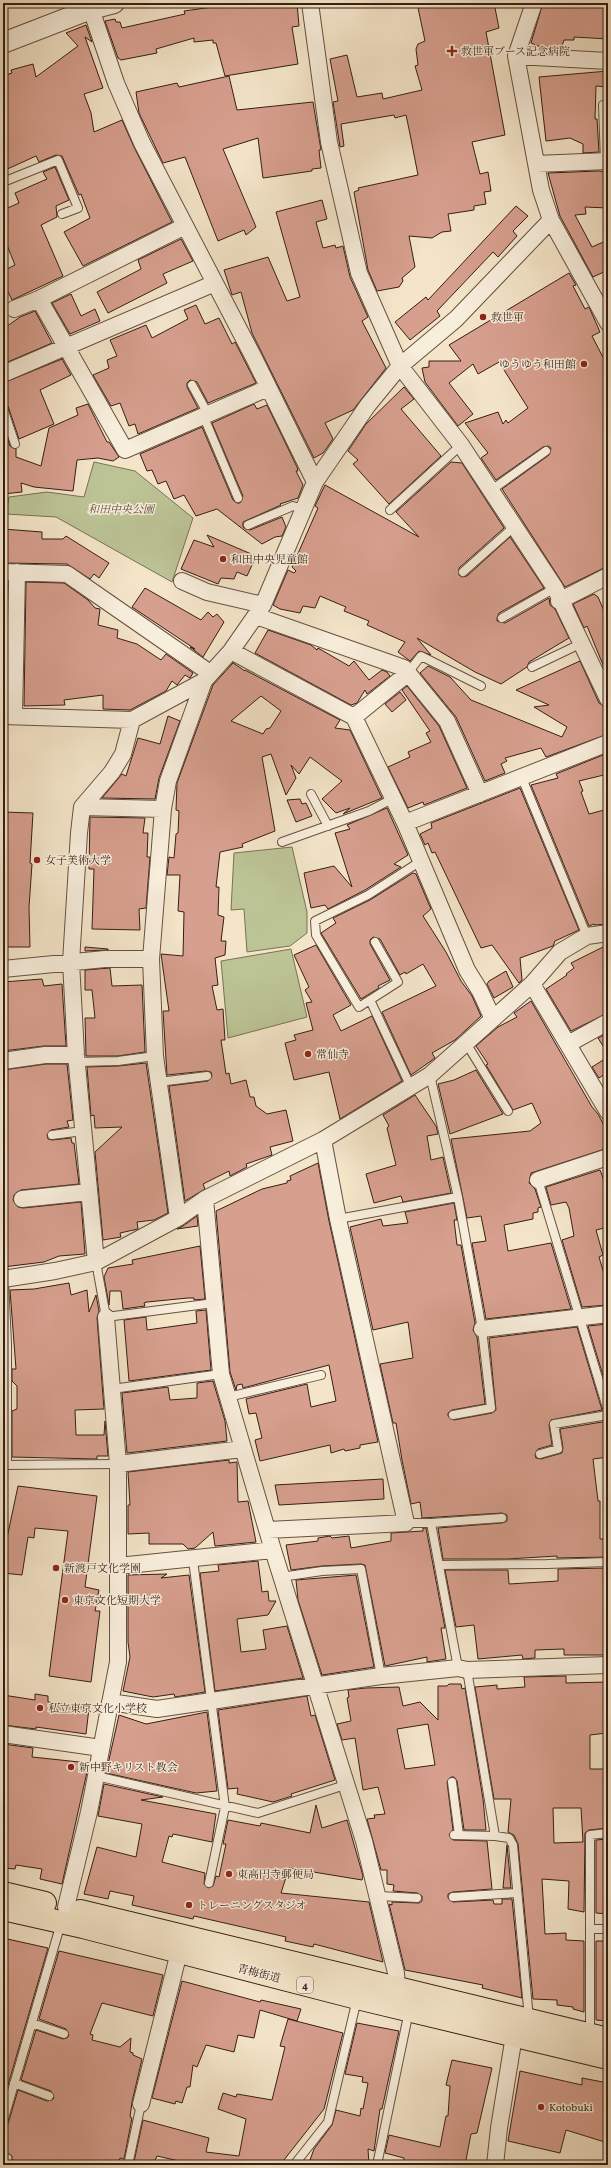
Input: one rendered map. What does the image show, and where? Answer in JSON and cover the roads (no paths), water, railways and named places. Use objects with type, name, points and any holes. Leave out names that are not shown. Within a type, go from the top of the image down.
[{"type":"main road","name":"青梅街道","points":[[3,1893],[179,1952],[357,1998],[608,2058]]},
{"type":"main road","name":"青梅街道","points":[[3,1909],[64,1914],[397,1987],[599,2036]]},
{"type":"street","points":[[3,43],[90,6],[114,3]]},
{"type":"street","points":[[310,3],[329,142],[359,272],[400,366],[461,445],[490,491],[515,526],[557,595],[608,699]]},
{"type":"street","points":[[534,3],[516,56],[541,190],[551,220],[608,323]]},
{"type":"street","points":[[90,6],[119,90],[142,143],[268,388],[314,482]]},
{"type":"street","points":[[516,56],[608,61]]},
{"type":"street","points":[[536,164],[606,161]]},
{"type":"street","points":[[207,677],[67,574],[10,572],[9,716],[132,720],[207,677],[231,651],[260,610],[314,482],[368,405],[400,366],[456,319],[551,220]]},
{"type":"street","points":[[14,309],[39,299],[185,226]]},
{"type":"street","points":[[3,374],[215,284]]},
{"type":"street","points":[[39,299],[125,450],[268,388]]},
{"type":"street","points":[[557,595],[608,576]]},
{"type":"street","points":[[182,581],[207,592],[260,610],[404,668],[407,674],[447,721],[480,794]]},
{"type":"street","points":[[231,651],[354,717],[392,799],[405,823],[467,970],[480,991],[493,1019]]},
{"type":"street","points":[[354,717],[407,674]]},
{"type":"street","points":[[178,1218],[155,1056],[151,959],[163,809],[168,781],[207,677]]},
{"type":"street","points":[[96,1262],[76,1058],[71,962],[78,833],[82,807],[112,772],[123,754],[132,720]]},
{"type":"street","points":[[405,823],[608,743]]},
{"type":"street","points":[[82,807],[163,809]]},
{"type":"street","points":[[4,1279],[55,1271],[96,1262],[178,1218],[205,1199],[323,1140],[430,1075],[532,984],[560,952],[587,936],[608,933]]},
{"type":"street","points":[[3,969],[71,962],[151,959]]},
{"type":"street","points":[[532,984],[608,1112]]},
{"type":"street","points":[[568,1044],[608,1022]]},
{"type":"street","points":[[3,1061],[45,1054],[76,1058]]},
{"type":"street","points":[[268,1530],[406,1523],[338,1219],[323,1140]]},
{"type":"street","points":[[538,1180],[608,1157]]},
{"type":"street","points":[[22,1199],[89,1192]]},
{"type":"street","points":[[205,1199],[221,1374],[242,1448],[268,1530],[272,1550],[316,1685],[345,1785],[364,1841],[379,1896],[396,1973],[397,1987]]},
{"type":"street","points":[[482,1329],[608,1314]]},
{"type":"street","points":[[64,1914],[70,1895],[96,1776],[118,1662],[118,1464],[106,1317]]},
{"type":"street","points":[[118,1464],[242,1448]]},
{"type":"street","points":[[118,1566],[193,1560],[272,1550]]},
{"type":"street","points":[[110,1702],[157,1709],[381,1676],[462,1669],[608,1665]]},
{"type":"street","points":[[3,1734],[101,1748]]},
{"type":"street","points":[[141,2104],[179,1952]]},
{"type":"street","points":[[495,2165],[499,2128],[514,2036]]},
{"type":"lane","points":[[603,105],[606,161]]},
{"type":"lane","points":[[3,182],[58,160],[78,208],[62,214]]},
{"type":"lane","points":[[192,384],[206,415],[238,498]]},
{"type":"lane","points":[[3,408],[15,444]]},
{"type":"lane","points":[[390,510],[461,445]]},
{"type":"lane","points":[[490,491],[546,451]]},
{"type":"lane","points":[[248,525],[293,506],[303,509]]},
{"type":"lane","points":[[463,572],[515,526]]},
{"type":"lane","points":[[502,618],[557,595]]},
{"type":"lane","points":[[532,667],[580,644]]},
{"type":"lane","points":[[407,674],[421,656],[481,686]]},
{"type":"lane","points":[[522,778],[587,936]]},
{"type":"lane","points":[[311,794],[328,826]]},
{"type":"lane","points":[[282,842],[369,811],[392,799]]},
{"type":"lane","points":[[375,942],[398,982],[359,1007],[316,934],[315,921],[368,895],[421,861]]},
{"type":"lane","points":[[370,1000],[411,1087]]},
{"type":"lane","points":[[466,1043],[508,1111]]},
{"type":"lane","points":[[76,1058],[118,1061],[155,1056]]},
{"type":"lane","points":[[430,1075],[458,1197],[482,1329],[491,1408],[453,1415]]},
{"type":"lane","points":[[159,1082],[207,1076]]},
{"type":"lane","points":[[52,1135],[83,1131]]},
{"type":"lane","points":[[538,1180],[581,1317],[608,1411]]},
{"type":"lane","points":[[338,1219],[458,1197]]},
{"type":"lane","points":[[96,1262],[106,1317],[214,1303]]},
{"type":"lane","points":[[4,1279],[7,1344],[5,1465],[118,1464]]},
{"type":"lane","points":[[112,1389],[221,1374]]},
{"type":"lane","points":[[228,1397],[321,1375]]},
{"type":"lane","points":[[540,1454],[558,1449],[554,1424],[608,1415]]},
{"type":"lane","points":[[406,1523],[502,1518]]},
{"type":"lane","points":[[431,1522],[495,1836]]},
{"type":"lane","points":[[193,1560],[225,1807],[209,1883]]},
{"type":"lane","points":[[439,1565],[608,1562]]},
{"type":"lane","points":[[281,1577],[322,1570],[361,1569],[381,1676]]},
{"type":"lane","points":[[96,1776],[225,1807],[258,1813],[345,1785]]},
{"type":"lane","points":[[452,1782],[457,1835],[509,1838],[512,1845],[529,2019]]},
{"type":"lane","points":[[599,2036],[590,1929],[590,1835],[608,1833]]},
{"type":"lane","points":[[453,1897],[516,1893]]},
{"type":"lane","points":[[379,1896],[417,1898]]},
{"type":"lane","points":[[3,2122],[6,2095],[14,2083],[64,1914]]},
{"type":"lane","points":[[590,1929],[608,1929]]},
{"type":"lane","points":[[294,2165],[328,2122],[357,1998]]},
{"type":"lane","points":[[376,2165],[410,2010]]},
{"type":"lane","points":[[32,2023],[64,2034]]},
{"type":"lane","points":[[14,2083],[49,2096]]},
{"type":"lane","points":[[128,2165],[141,2104]]},
{"type":"place","name":"救世軍ブース記念病院","points":[[452,51]]},
{"type":"place","name":"救世軍","points":[[483,317]]},
{"type":"place","name":"ゆうゆう和田館","points":[[584,364]]},
{"type":"place","name":"和田中央児童館","points":[[223,559]]},
{"type":"place","name":"女子美術大学","points":[[37,860]]},
{"type":"place","name":"常仙寺","points":[[308,1054]]},
{"type":"place","name":"新渡戸文化学園","points":[[56,1568]]},
{"type":"place","name":"東京文化短期大学","points":[[65,1600]]},
{"type":"place","name":"私立東京文化小学校","points":[[40,1708]]},
{"type":"place","name":"新中野キリスト教会","points":[[71,1767]]},
{"type":"place","name":"東高円寺郵便局","points":[[229,1874]]},
{"type":"place","name":"トレーニングスタジオ","points":[[189,1905]]},
{"type":"place","name":"Kotobuki","points":[[541,2107]]},
{"type":"park label","name":"和田中央公園","points":[[121,509]]}]
